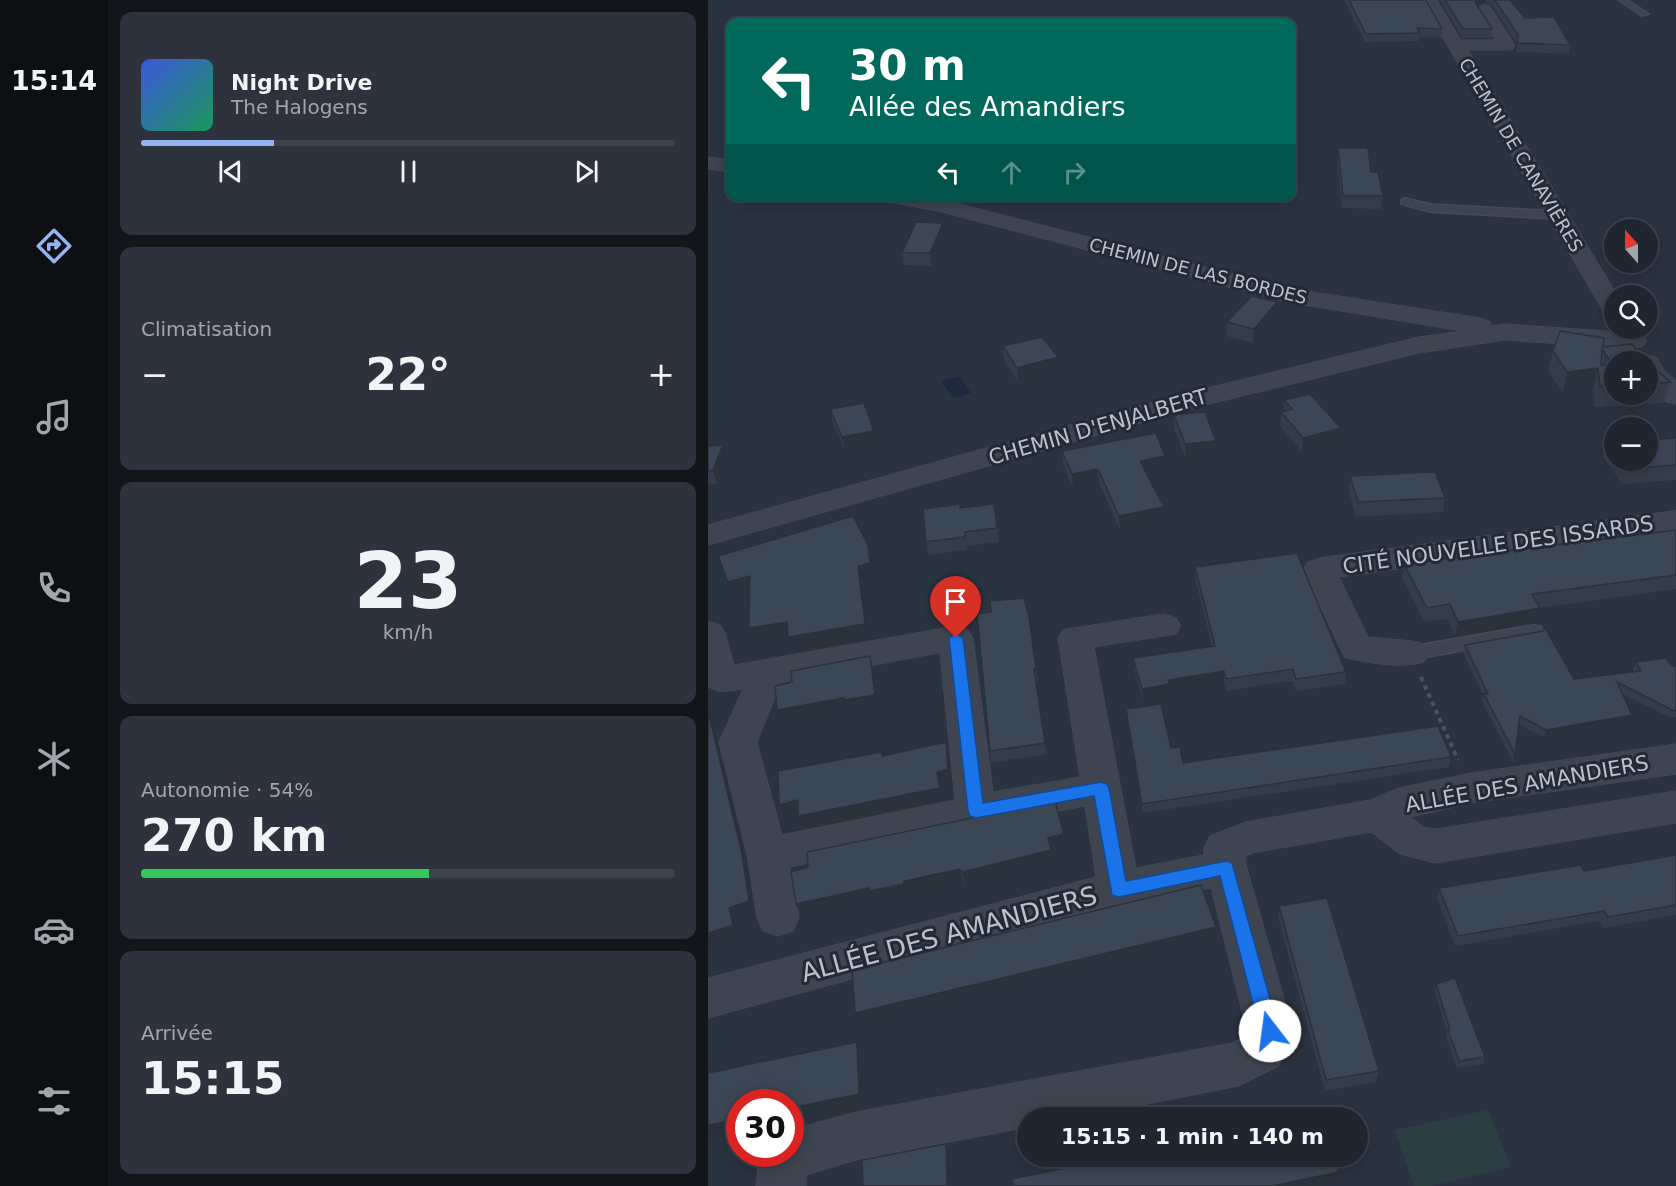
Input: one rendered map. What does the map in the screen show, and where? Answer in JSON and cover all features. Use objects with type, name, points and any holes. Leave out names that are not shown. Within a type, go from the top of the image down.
[{"type":"street","name":"CHEMIN DE CANAVIÈRES","points":[[1428,0],[1604,293]]},
{"type":"street","points":[[1441,22],[1467,22],[1488,15],[1506,45],[1454,45]]},
{"type":"street","points":[[708,163],[726,165]]},
{"type":"street","name":"CHEMIN DE LAS BORDES","points":[[917,201],[1286,295],[1479,326],[1498,334]]},
{"type":"street","name":"CHEMIN D'ENJALBERT","points":[[708,535],[1192,399],[1419,345],[1498,334],[1640,351]]},
{"type":"street","points":[[1658,379],[1676,396]]},
{"type":"street","name":"CITÉ NOUVELLE DES ISSARDS","points":[[1412,653],[1356,648],[1319,568],[1676,521]]},
{"type":"street","points":[[1119,889],[1075,638],[1164,626]]},
{"type":"street","points":[[708,633],[721,679],[956,638],[976,811]]},
{"type":"street","points":[[768,672],[738,742],[767,855],[778,918]]},
{"type":"street","name":"ALLÉE DES AMANDIERS","points":[[708,998],[1119,889],[1226,868],[1224,848],[1246,838],[1377,815],[1400,804],[1471,788],[1676,759]]},
{"type":"street","points":[[767,855],[976,811],[1101,788]]},
{"type":"street","points":[[1377,815],[1414,842],[1436,846],[1676,807]]},
{"type":"street","points":[[781,1186],[782,1157],[845,1139],[1238,1064],[1263,1052],[1270,1031],[1226,868]]},
{"type":"lane","points":[[1622,0],[1645,14]]},
{"type":"lane","points":[[1406,202],[1430,208],[1557,215]]},
{"type":"lane","points":[[1412,653],[1534,631]]},
{"type":"path","points":[[1412,653],[1471,788]]},
{"type":"shaded area","points":[[1488,1110],[1511,1167],[1431,1186],[1414,1186],[1395,1130]]},
{"type":"water","points":[[959,376],[971,393],[953,398],[941,381]]},
{"type":"building","points":[[1349,0],[1426,0],[1442,29],[1417,28],[1420,33],[1366,34]]},
{"type":"building","points":[[1445,0],[1476,0],[1475,2],[1492,29],[1463,29]]},
{"type":"building","points":[[1495,0],[1510,0],[1525,18],[1554,17],[1570,45],[1517,43],[1518,35]]},
{"type":"building","points":[[1338,148],[1368,148],[1371,172],[1378,172],[1383,196],[1343,196]]},
{"type":"building","points":[[916,222],[943,223],[930,253],[902,253]]},
{"type":"building","points":[[1252,296],[1277,302],[1254,329],[1227,322]]},
{"type":"building","points":[[1560,331],[1604,338],[1603,347],[1632,344],[1637,351],[1604,352],[1602,349],[1601,365],[1604,365],[1604,386],[1600,386],[1598,368],[1567,372],[1553,351]]},
{"type":"building","points":[[1042,337],[1058,357],[1017,368],[1003,346]]},
{"type":"building","points":[[1658,371],[1670,382],[1658,383]]},
{"type":"building","points":[[1310,394],[1341,428],[1303,438],[1281,412],[1292,409],[1284,400]]},
{"type":"building","points":[[864,403],[874,431],[842,437],[830,409]]},
{"type":"building","points":[[1205,412],[1216,441],[1185,444],[1174,415]]},
{"type":"building","points":[[1156,433],[1165,456],[1140,461],[1164,507],[1119,516],[1098,469],[1072,474],[1062,451]]},
{"type":"building","points":[[1658,439],[1676,439],[1676,465],[1658,466]]},
{"type":"building","points":[[723,445],[713,470],[708,471],[708,446]]},
{"type":"building","points":[[1435,472],[1445,498],[1358,502],[1350,476]]},
{"type":"building","points":[[960,504],[960,508],[994,504],[997,528],[965,532],[965,537],[926,542],[923,509]]},
{"type":"building","points":[[853,516],[868,545],[870,563],[858,566],[865,624],[788,637],[787,622],[749,628],[750,576],[728,582],[718,556]]},
{"type":"building","points":[[1676,530],[1676,575],[1532,594],[1540,608],[1458,622],[1450,604],[1427,608],[1404,564]]},
{"type":"building","points":[[1297,553],[1346,672],[1296,679],[1293,669],[1226,679],[1224,671],[1168,680],[1170,684],[1142,689],[1133,658],[1215,646],[1195,567]]},
{"type":"building","points":[[1024,598],[1029,617],[1045,743],[990,751],[977,614],[991,612],[990,601]]},
{"type":"building","points":[[1545,628],[1574,679],[1641,671],[1636,662],[1666,658],[1672,666],[1676,666],[1676,710],[1617,682],[1632,715],[1546,730],[1520,716],[1515,754],[1484,694],[1488,694],[1465,645],[1543,631]]},
{"type":"building","points":[[870,656],[875,695],[777,710],[775,686],[792,682],[791,671]]},
{"type":"building","points":[[1161,704],[1171,748],[1180,747],[1183,763],[1438,726],[1451,757],[1142,804],[1126,709]]},
{"type":"building","points":[[708,711],[742,854],[749,901],[729,908],[733,925],[708,933]]},
{"type":"building","points":[[946,742],[948,769],[937,772],[940,788],[798,816],[798,800],[779,805],[778,771],[882,752],[882,756]]},
{"type":"building","points":[[1055,801],[1064,834],[1048,838],[1051,850],[962,872],[960,869],[904,881],[904,884],[869,891],[869,888],[796,904],[791,872],[808,867],[807,852]]},
{"type":"building","points":[[1676,855],[1676,905],[1608,917],[1604,911],[1458,936],[1439,888],[1581,865],[1584,871]]},
{"type":"building","points":[[1201,885],[1216,927],[855,1013],[852,970]]},
{"type":"building","points":[[1327,898],[1379,1071],[1326,1080],[1279,906]]},
{"type":"building","points":[[1455,978],[1485,1057],[1459,1061],[1436,984]]},
{"type":"building","points":[[857,1042],[859,1094],[804,1105],[804,1089],[726,1089],[726,1122],[708,1125],[708,1073]]},
{"type":"building","points":[[946,1144],[947,1186],[863,1186],[862,1160]]},
{"type":"building","points":[[1069,1167],[1337,1167],[1339,1172],[1272,1186],[1013,1186],[1012,1179]]},
{"type":"route","points":[[956,638],[976,811],[1101,788],[1119,889],[1226,868],[1270,1031]]}]
